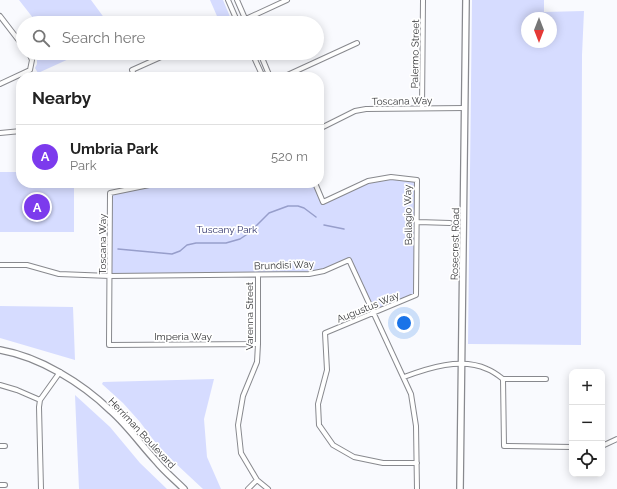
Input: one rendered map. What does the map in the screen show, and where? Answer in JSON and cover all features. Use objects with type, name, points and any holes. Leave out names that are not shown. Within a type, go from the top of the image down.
[{"type":"main road","name":"Rosecrest Road","points":[[460,489],[466,0]]},
{"type":"main road","name":"Herriman Boulevard","points":[[0,350],[15,353],[60,372],[91,392],[113,412],[157,463],[184,489]]},
{"type":"street","points":[[228,0],[235,16]]},
{"type":"street","points":[[237,0],[244,16]]},
{"type":"street","points":[[256,16],[287,0]]},
{"type":"street","name":"Palermo Street","points":[[422,108],[423,0]]},
{"type":"street","points":[[0,16],[16,37]]},
{"type":"street","points":[[324,58],[357,43]]},
{"type":"street","points":[[27,72],[32,66],[32,60]]},
{"type":"street","points":[[133,72],[132,70],[154,60]]},
{"type":"street","points":[[255,60],[261,72]]},
{"type":"street","points":[[263,60],[268,72]]},
{"type":"street","points":[[295,72],[320,60]]},
{"type":"street","points":[[0,84],[16,77]]},
{"type":"street","name":"Toscana Way","points":[[324,126],[355,111],[366,109],[465,108]]},
{"type":"street","points":[[0,133],[16,131]]},
{"type":"street","name":"Bellagio Way","points":[[317,188],[323,202],[368,181],[391,177],[417,180],[418,222],[416,295]]},
{"type":"street","name":"Toscana Way","points":[[109,345],[110,193],[134,188]]},
{"type":"street","points":[[418,222],[450,223]]},
{"type":"street","name":"Brundisi Way","points":[[0,265],[27,265],[59,274],[110,276],[258,275],[309,274],[324,271],[350,260],[411,394],[416,426],[417,489]]},
{"type":"street","name":"Varenna Street","points":[[258,275],[257,362],[243,396],[238,425],[240,453],[257,480],[268,489]]},
{"type":"street","name":"Augustus Way","points":[[416,295],[325,333],[327,370],[318,404],[319,425],[333,445],[354,457],[383,463],[417,463]]},
{"type":"street","name":"Imperia Way","points":[[109,345],[258,344]]},
{"type":"street","points":[[404,377],[425,369],[462,364],[477,365],[487,369],[503,379],[546,379]]},
{"type":"street","points":[[41,489],[40,400],[60,372]]},
{"type":"street","points":[[503,379],[504,446],[569,447]]},
{"type":"street","points":[[0,384],[40,400]]},
{"type":"street","points":[[605,445],[616,440],[617,447]]},
{"type":"street","points":[[0,446],[5,446]]},
{"type":"street","points":[[248,489],[257,480]]},
{"type":"green space","points":[[19,0],[91,0],[103,16],[32,16]]},
{"type":"green space","points":[[210,0],[223,0],[230,16],[217,16]]},
{"type":"green space","points":[[472,0],[544,0],[544,12],[584,11],[582,55],[581,345],[468,344]]},
{"type":"green space","points":[[37,60],[67,60],[40,72],[37,72],[35,68]]},
{"type":"green space","points":[[0,172],[16,172],[16,188],[74,188],[74,232],[0,232]]},
{"type":"green space","name":"Tuscany Park","points":[[391,177],[417,180],[416,295],[374,312],[349,260],[324,271],[309,274],[110,276],[110,193],[134,188],[318,188],[324,201],[368,181]]},
{"type":"green space","points":[[0,306],[73,307],[75,360],[0,338]]},
{"type":"green space","points":[[214,379],[204,419],[207,457],[221,489],[203,489],[173,461],[155,442],[123,403],[102,384],[103,382]]},
{"type":"green space","points":[[75,395],[110,427],[140,463],[167,489],[79,489]]},
{"type":"waterway","points":[[118,249],[172,254],[180,251],[187,245],[196,243],[226,243],[240,239],[249,233],[269,213],[288,206],[298,206],[304,208],[316,217]]},
{"type":"waterway","points":[[324,225],[344,229]]},
{"type":"place","name":"Umbria Park","points":[[37,207]]}]
